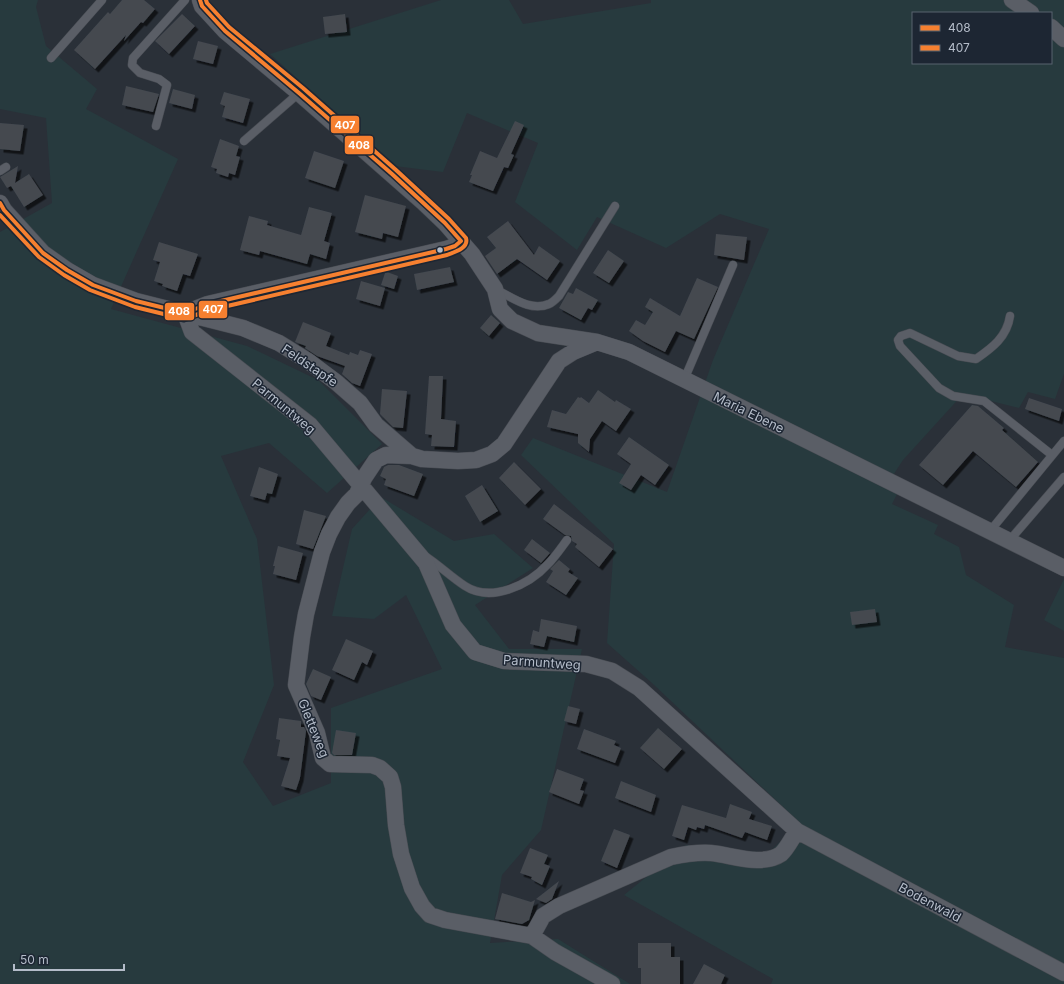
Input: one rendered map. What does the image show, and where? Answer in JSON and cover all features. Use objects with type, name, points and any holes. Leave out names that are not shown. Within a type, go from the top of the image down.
[{"type":"street","name":"Maria Ebene","points":[[200,0],[202,6],[225,31],[423,202],[461,241],[494,289],[500,308],[512,322],[538,333],[597,342],[629,352],[1064,568]]},
{"type":"street","points":[[1012,0],[1030,12]]},
{"type":"street","points":[[1052,28],[1064,39]]},
{"type":"street","name":"Feldstapfe","points":[[0,203],[4,210],[43,253],[67,270],[93,285],[136,301],[243,328],[279,343],[308,361],[336,382],[360,404],[376,425],[412,456]]},
{"type":"street","points":[[185,313],[208,304],[446,249],[455,246],[461,241]]},
{"type":"street","name":"Parmuntweg","points":[[185,313],[192,332],[310,425],[426,563],[453,625],[475,652],[504,661],[586,664],[612,672],[639,688],[797,831]]},
{"type":"street","points":[[361,486],[376,460],[386,455],[458,461],[476,460],[492,454],[504,444],[559,361],[573,352],[597,342]]},
{"type":"street","name":"Gletteweg","points":[[361,486],[357,494],[348,503],[329,534],[322,552],[306,614],[302,637],[296,685],[317,733],[323,758],[330,764],[372,765],[380,768],[390,777],[393,787],[396,825],[401,854],[412,888],[422,906],[430,915],[445,920],[532,936]]},
{"type":"street","points":[[612,984],[555,952],[532,936],[543,916],[559,906],[671,857],[687,853],[711,853],[763,860],[774,857],[782,853],[797,831]]},
{"type":"street","name":"Bodenwald","points":[[797,831],[1064,973]]},
{"type":"lane","points":[[51,58],[102,0]]},
{"type":"lane","points":[[156,126],[167,85],[159,79],[140,72],[132,65],[133,58],[185,0]]},
{"type":"lane","points":[[244,141],[298,93]]},
{"type":"lane","points":[[494,289],[524,304],[537,307],[549,304],[558,296],[615,206]]},
{"type":"lane","points":[[684,380],[733,265]]},
{"type":"lane","points":[[1010,316],[1002,338],[994,347],[976,359],[958,356],[910,333],[901,336],[898,340],[900,346],[940,388],[953,396],[984,401],[1052,456]]},
{"type":"lane","points":[[990,531],[1064,441]]},
{"type":"lane","points":[[1009,541],[1064,477]]},
{"type":"lane","points":[[414,549],[438,564],[466,586],[486,593],[510,590],[528,580],[548,565],[567,540]]},
{"type":"green space","points":[[0,0],[38,0],[36,7],[46,46],[97,89],[86,109],[178,159],[111,309],[247,346],[318,380],[382,444],[327,493],[269,443],[221,456],[257,539],[274,685],[243,762],[273,806],[331,783],[331,708],[442,669],[406,595],[374,619],[332,616],[352,529],[381,497],[454,541],[494,534],[533,568],[475,605],[509,649],[582,649],[541,830],[502,875],[490,943],[558,939],[630,984],[0,984],[0,232],[52,203],[46,118],[0,109]]},
{"type":"green space","points":[[441,0],[509,0],[523,24],[651,3],[651,0],[1064,0],[1064,374],[1055,399],[1028,392],[1019,408],[963,394],[903,460],[886,486],[897,494],[892,504],[938,525],[934,534],[959,547],[966,575],[1014,605],[1005,647],[1064,658],[1064,984],[771,984],[773,979],[624,895],[686,845],[769,853],[799,822],[652,683],[607,643],[614,544],[521,455],[533,438],[667,492],[713,360],[769,229],[720,214],[666,248],[597,217],[577,250],[515,202],[538,143],[467,113],[443,172],[395,166],[270,54]]},
{"type":"green space","points":[[1064,579],[1064,631],[1044,620]]},
{"type":"building","points":[[122,0],[144,0],[155,9],[124,41],[126,35],[95,69],[74,50],[108,12],[110,14]]},
{"type":"building","points":[[182,14],[195,26],[169,54],[155,41]]},
{"type":"building","points":[[345,14],[347,32],[325,34],[323,17]]},
{"type":"building","points":[[198,41],[218,46],[213,64],[193,59]]},
{"type":"building","points":[[126,86],[159,94],[153,112],[122,105]]},
{"type":"building","points":[[173,89],[195,95],[192,109],[169,103]]},
{"type":"building","points":[[224,92],[250,99],[243,123],[222,117],[225,106],[220,104]]},
{"type":"building","points":[[515,121],[524,125],[511,154],[514,155],[508,168],[504,167],[493,191],[469,182],[472,175],[470,175],[480,151],[497,158]]},
{"type":"building","points":[[0,123],[24,125],[20,151],[0,149]]},
{"type":"building","points":[[220,139],[239,146],[236,156],[240,157],[235,175],[229,173],[228,177],[216,173],[217,169],[211,167]]},
{"type":"building","points":[[314,151],[344,161],[335,188],[305,178]]},
{"type":"building","points":[[18,166],[15,183],[29,174],[43,195],[24,207],[11,186],[7,188],[0,177]]},
{"type":"building","points":[[365,195],[406,206],[398,237],[383,233],[382,239],[355,232]]},
{"type":"building","points":[[309,207],[332,213],[324,241],[330,243],[326,259],[310,254],[307,264],[260,251],[259,255],[240,250],[249,216],[268,221],[267,225],[301,235]]},
{"type":"building","points":[[508,221],[534,255],[539,246],[560,261],[547,280],[517,259],[497,274],[485,256],[496,248],[487,237]]},
{"type":"building","points":[[716,234],[747,237],[744,260],[714,255]]},
{"type":"building","points":[[159,242],[198,254],[190,276],[183,274],[177,291],[162,286],[163,284],[154,281],[160,262],[153,260]]},
{"type":"building","points":[[608,250],[624,261],[609,283],[593,273]]},
{"type":"building","points":[[450,267],[454,282],[417,290],[414,274]]},
{"type":"building","points":[[387,272],[398,276],[394,289],[381,285],[385,273]]},
{"type":"building","points":[[697,278],[718,287],[694,339],[676,331],[665,352],[643,341],[629,331],[636,320],[645,325],[653,312],[645,307],[650,298],[680,316]]},
{"type":"building","points":[[361,281],[385,288],[380,306],[356,299]]},
{"type":"building","points":[[576,288],[598,300],[592,310],[588,308],[581,320],[559,308],[568,292],[573,294]]},
{"type":"building","points":[[491,315],[500,323],[489,336],[480,328]]},
{"type":"building","points":[[303,322],[331,333],[326,346],[349,355],[350,352],[358,355],[360,350],[372,354],[360,386],[352,383],[342,374],[345,366],[317,356],[305,348],[306,346],[295,342]]},
{"type":"building","points":[[429,376],[443,376],[441,419],[456,421],[454,447],[431,446],[432,435],[425,434]]},
{"type":"building","points":[[382,389],[407,391],[403,428],[393,427],[380,414]]},
{"type":"building","points":[[598,390],[615,402],[616,400],[631,409],[616,431],[602,421],[590,439],[589,452],[578,443],[578,434],[547,427],[552,410],[566,414],[578,397],[581,397],[589,403]]},
{"type":"building","points":[[1029,398],[1062,409],[1059,421],[1025,409]]},
{"type":"building","points":[[972,405],[978,406],[1004,428],[1002,430],[1038,462],[1016,487],[973,451],[943,485],[919,465]]},
{"type":"building","points":[[629,437],[669,465],[655,485],[641,475],[631,490],[619,483],[631,464],[617,454]]},
{"type":"building","points":[[514,462],[541,489],[525,505],[499,478]]},
{"type":"building","points":[[388,465],[399,465],[423,474],[414,496],[384,485],[386,479],[380,476],[384,467]]},
{"type":"building","points":[[259,467],[278,474],[272,494],[267,493],[265,500],[250,496]]},
{"type":"building","points":[[482,485],[498,511],[480,522],[465,496]]},
{"type":"building","points":[[554,504],[613,549],[599,567],[575,547],[577,544],[572,541],[571,536],[565,535],[543,519]]},
{"type":"building","points":[[304,510],[326,516],[313,549],[296,544]]},
{"type":"building","points":[[532,539],[550,553],[541,563],[524,550]]},
{"type":"building","points":[[278,546],[303,553],[296,580],[273,574],[275,566],[273,566]]},
{"type":"building","points":[[559,560],[570,569],[568,572],[578,578],[566,595],[546,582],[553,571],[550,569]]},
{"type":"building","points":[[875,609],[877,622],[852,625],[850,612]]},
{"type":"building","points":[[541,619],[577,626],[574,642],[547,636],[544,647],[530,644],[533,630],[539,632]]},
{"type":"building","points":[[346,639],[373,651],[367,665],[362,662],[354,680],[332,670]]},
{"type":"building","points":[[313,669],[331,677],[321,700],[311,696],[306,684]]},
{"type":"building","points":[[568,706],[580,709],[576,724],[564,721]]},
{"type":"building","points":[[279,718],[301,721],[301,727],[304,727],[306,731],[300,778],[296,790],[281,786],[290,758],[277,756],[280,740],[276,739]]},
{"type":"building","points":[[658,728],[682,749],[664,769],[640,748]]},
{"type":"building","points":[[584,729],[616,741],[614,745],[621,748],[615,763],[577,749]]},
{"type":"building","points":[[336,730],[356,733],[352,755],[334,755],[332,753]]},
{"type":"building","points":[[557,769],[584,779],[580,790],[584,791],[579,804],[549,792]]},
{"type":"building","points":[[621,781],[656,795],[651,812],[615,798]]},
{"type":"building","points":[[730,804],[752,812],[749,819],[772,826],[767,840],[745,832],[742,838],[705,825],[704,829],[697,827],[696,830],[688,827],[684,840],[672,836],[682,805],[726,818]]},
{"type":"building","points":[[614,829],[630,835],[617,868],[601,861]]},
{"type":"building","points":[[530,848],[548,855],[544,864],[550,866],[542,885],[531,879],[532,877],[520,873]]},
{"type":"building","points":[[559,881],[552,899],[546,903],[536,899]]},
{"type":"building","points":[[502,893],[531,902],[535,900],[529,920],[522,924],[495,919]]},
{"type":"building","points":[[638,943],[671,943],[671,957],[680,957],[680,984],[641,984],[641,968],[638,968]]},
{"type":"building","points":[[704,964],[725,975],[721,984],[693,984]]},
{"type":"transit line","name":"408","points":[[0,203],[4,210],[43,253],[67,270],[93,285],[136,301],[185,313],[208,304],[446,249],[455,246],[461,241],[445,223],[392,174],[225,31],[202,6],[200,0]]},
{"type":"transit line","name":"407","points":[[0,215],[39,257],[64,275],[90,290],[135,307],[184,319],[210,310],[447,255],[463,247],[466,238],[449,219],[303,88],[229,27],[206,0]]}]
